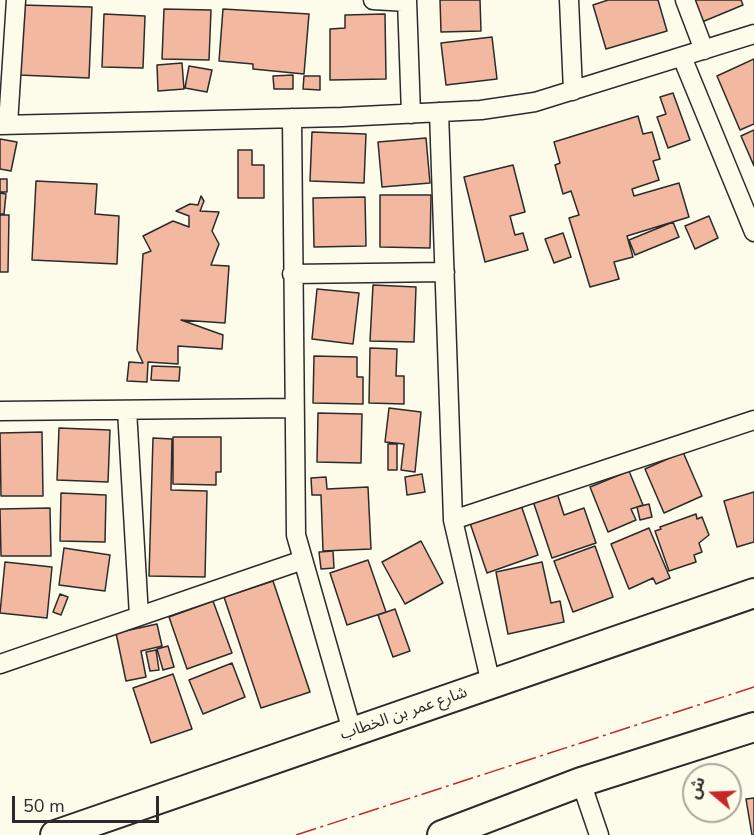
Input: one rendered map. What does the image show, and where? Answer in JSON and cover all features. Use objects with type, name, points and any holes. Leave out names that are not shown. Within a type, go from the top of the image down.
[{"type":"main road","name":"شارع عمر بن الخطاب","points":[[55,835],[754,593]]},
{"type":"main road","points":[[442,835],[581,782],[754,727]]},
{"type":"street","points":[[16,0],[4,124],[292,118],[481,110],[535,102],[754,34]]},
{"type":"street","points":[[373,0],[407,1],[411,114]]},
{"type":"street","points":[[569,0],[573,91]]},
{"type":"street","points":[[685,0],[704,50]]},
{"type":"street","points":[[681,57],[748,201],[754,232]]},
{"type":"street","points":[[439,112],[453,520],[491,684]]},
{"type":"street","points":[[292,118],[296,535],[352,731]]},
{"type":"street","points":[[292,274],[445,272]]},
{"type":"street","points":[[0,411],[293,408]]},
{"type":"street","points":[[127,410],[139,616]]},
{"type":"street","points":[[453,520],[754,420]]},
{"type":"street","points":[[0,664],[303,560]]},
{"type":"street","points":[[581,782],[599,835]]},
{"type":"building","points":[[440,0],[480,0],[481,31],[441,32]]},
{"type":"building","points":[[608,0],[658,0],[667,31],[606,49],[593,5]]},
{"type":"building","points":[[693,0],[741,0],[743,5],[702,22]]},
{"type":"building","points":[[22,5],[92,7],[89,78],[19,75]]},
{"type":"building","points":[[164,9],[211,10],[209,60],[162,59]]},
{"type":"building","points":[[223,9],[309,14],[304,74],[253,69],[253,64],[219,61]]},
{"type":"building","points":[[104,14],[145,16],[143,68],[102,67]]},
{"type":"building","points":[[385,14],[386,79],[330,80],[330,29],[345,28],[345,15]]},
{"type":"building","points":[[492,37],[497,79],[446,85],[441,43]]},
{"type":"building","points":[[754,59],[754,124],[740,130],[717,76]]},
{"type":"building","points":[[182,63],[184,89],[158,91],[157,65]]},
{"type":"building","points":[[189,66],[212,70],[207,92],[185,88]]},
{"type":"building","points":[[293,75],[293,89],[274,89],[273,76]]},
{"type":"building","points":[[304,76],[320,76],[320,90],[303,89]]},
{"type":"building","points":[[673,93],[690,140],[668,148],[657,117],[666,114],[660,97]]},
{"type":"building","points":[[638,116],[643,134],[652,132],[660,159],[653,161],[659,180],[632,189],[634,196],[679,183],[689,217],[627,236],[633,257],[614,262],[619,279],[590,287],[569,218],[579,215],[571,191],[563,194],[555,165],[560,163],[554,142]]},
{"type":"building","points":[[754,130],[754,166],[741,136]]},
{"type":"building","points":[[312,132],[366,134],[364,183],[310,181]]},
{"type":"building","points":[[426,138],[430,183],[382,187],[378,142]]},
{"type":"building","points":[[0,139],[17,142],[11,171],[0,169]]},
{"type":"building","points":[[238,150],[252,150],[252,165],[264,165],[264,198],[238,198]]},
{"type":"building","points":[[513,165],[525,212],[510,216],[515,235],[523,233],[528,250],[485,262],[464,177]]},
{"type":"building","points":[[0,179],[7,179],[7,192],[0,192]]},
{"type":"building","points":[[36,181],[97,184],[95,214],[119,216],[117,264],[32,260]]},
{"type":"building","points":[[0,193],[6,194],[4,214],[0,214]]},
{"type":"building","points":[[380,195],[431,195],[430,248],[380,247]]},
{"type":"building","points":[[201,196],[204,201],[200,211],[219,212],[212,231],[219,244],[211,265],[229,266],[225,323],[181,320],[223,335],[222,349],[178,346],[178,364],[148,362],[147,382],[127,381],[129,362],[143,363],[137,350],[143,254],[151,251],[143,236],[173,221],[189,227],[189,216],[176,211],[190,204],[198,205]]},
{"type":"building","points":[[365,197],[366,246],[314,247],[313,198]]},
{"type":"building","points":[[0,215],[9,215],[8,272],[0,272]]},
{"type":"building","points":[[709,216],[718,238],[695,249],[685,226]]},
{"type":"building","points":[[673,222],[679,237],[635,255],[629,240]]},
{"type":"building","points":[[563,233],[571,257],[554,263],[545,239]]},
{"type":"building","points":[[373,285],[416,287],[414,342],[370,341]]},
{"type":"building","points":[[317,289],[359,293],[353,344],[312,339]]},
{"type":"building","points":[[370,348],[397,349],[396,376],[404,376],[404,404],[369,403]]},
{"type":"building","points":[[314,356],[357,357],[357,377],[363,377],[363,404],[313,403]]},
{"type":"building","points":[[152,366],[180,367],[179,381],[151,380]]},
{"type":"building","points":[[389,408],[421,412],[415,472],[401,470],[404,444],[385,442]]},
{"type":"building","points":[[318,413],[362,414],[361,463],[317,462]]},
{"type":"building","points":[[59,428],[110,430],[108,482],[57,480]]},
{"type":"building","points":[[42,432],[43,496],[1,496],[0,433]]},
{"type":"building","points":[[173,437],[221,437],[221,472],[216,472],[216,485],[173,484]]},
{"type":"building","points":[[153,438],[172,439],[171,490],[207,491],[205,577],[149,576]]},
{"type":"building","points":[[388,444],[397,444],[397,470],[388,470]]},
{"type":"building","points":[[683,452],[702,496],[664,513],[645,469]]},
{"type":"building","points":[[629,471],[643,505],[631,509],[636,520],[608,532],[590,487]]},
{"type":"building","points":[[422,474],[425,492],[407,495],[405,477]]},
{"type":"building","points":[[326,477],[327,489],[368,487],[371,549],[323,551],[321,495],[312,495],[311,478]]},
{"type":"building","points":[[754,492],[754,542],[737,547],[724,501]]},
{"type":"building","points":[[61,493],[106,495],[105,542],[60,541]]},
{"type":"building","points":[[557,493],[564,515],[584,508],[596,543],[552,558],[533,501]]},
{"type":"building","points":[[649,504],[652,517],[640,520],[637,507]]},
{"type":"building","points":[[521,505],[538,555],[487,573],[470,523]]},
{"type":"building","points":[[50,508],[51,556],[1,556],[0,509]]},
{"type":"building","points":[[696,514],[697,519],[702,517],[709,535],[699,543],[702,552],[694,555],[696,562],[669,571],[655,531]]},
{"type":"building","points":[[649,528],[670,578],[656,584],[653,578],[629,589],[611,544]]},
{"type":"building","points":[[421,541],[443,583],[405,604],[382,562]]},
{"type":"building","points":[[595,546],[613,597],[573,612],[554,561]]},
{"type":"building","points":[[64,548],[110,555],[105,591],[59,585]]},
{"type":"building","points":[[333,551],[334,568],[321,569],[319,552]]},
{"type":"building","points":[[368,560],[386,612],[347,625],[330,573]]},
{"type":"building","points":[[5,562],[52,567],[47,618],[0,613]]},
{"type":"building","points":[[542,562],[551,603],[560,601],[564,622],[508,634],[496,572]]},
{"type":"building","points":[[273,581],[310,692],[261,708],[224,597]]},
{"type":"building","points":[[60,594],[68,597],[61,615],[53,612]]},
{"type":"building","points":[[213,601],[232,653],[187,669],[169,617]]},
{"type":"building","points":[[395,609],[410,651],[393,657],[378,615]]},
{"type":"building","points":[[157,624],[162,646],[141,651],[146,677],[126,681],[116,633]]},
{"type":"building","points":[[168,646],[174,667],[163,670],[157,649]]},
{"type":"building","points":[[156,650],[159,670],[150,671],[146,652]]},
{"type":"building","points":[[232,663],[245,697],[203,714],[189,680]]},
{"type":"building","points":[[173,674],[192,729],[151,743],[133,688]]},
{"type":"building","points":[[754,798],[754,835],[752,835],[746,799]]},
{"type":"power","points":[[296,835],[754,687]]}]
